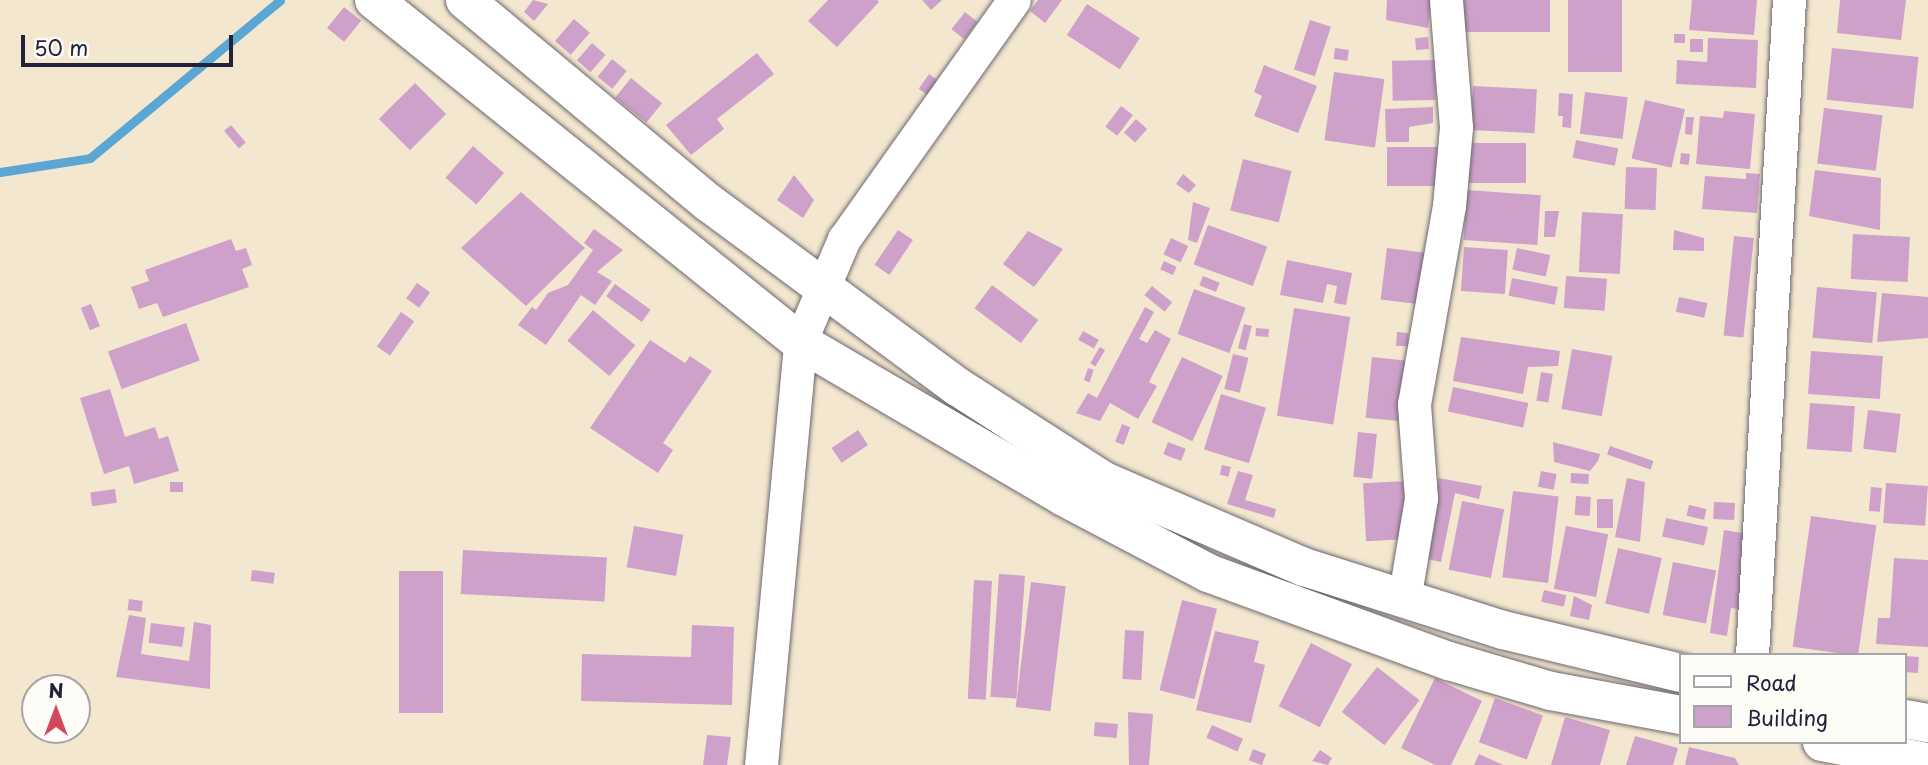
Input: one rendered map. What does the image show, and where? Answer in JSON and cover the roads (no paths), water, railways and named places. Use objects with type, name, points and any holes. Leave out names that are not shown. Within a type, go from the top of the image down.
[{"type":"main road","points":[[374,0],[800,342],[1208,573],[1449,661],[1550,691],[1680,715]]},
{"type":"main road","points":[[465,0],[709,203],[958,387],[1104,481],[1304,568],[1404,600],[1680,673]]},
{"type":"main road","points":[[1907,719],[1928,723]]},
{"type":"main road","points":[[1832,744],[1922,763]]},
{"type":"street","points":[[761,765],[800,342],[820,286],[844,239],[1014,0]]},
{"type":"street","points":[[1404,600],[1421,498],[1414,404],[1445,233],[1456,127],[1446,0]]},
{"type":"street","points":[[1752,653],[1789,0]]},
{"type":"waterway","points":[[0,172],[90,158],[280,0]]}]
